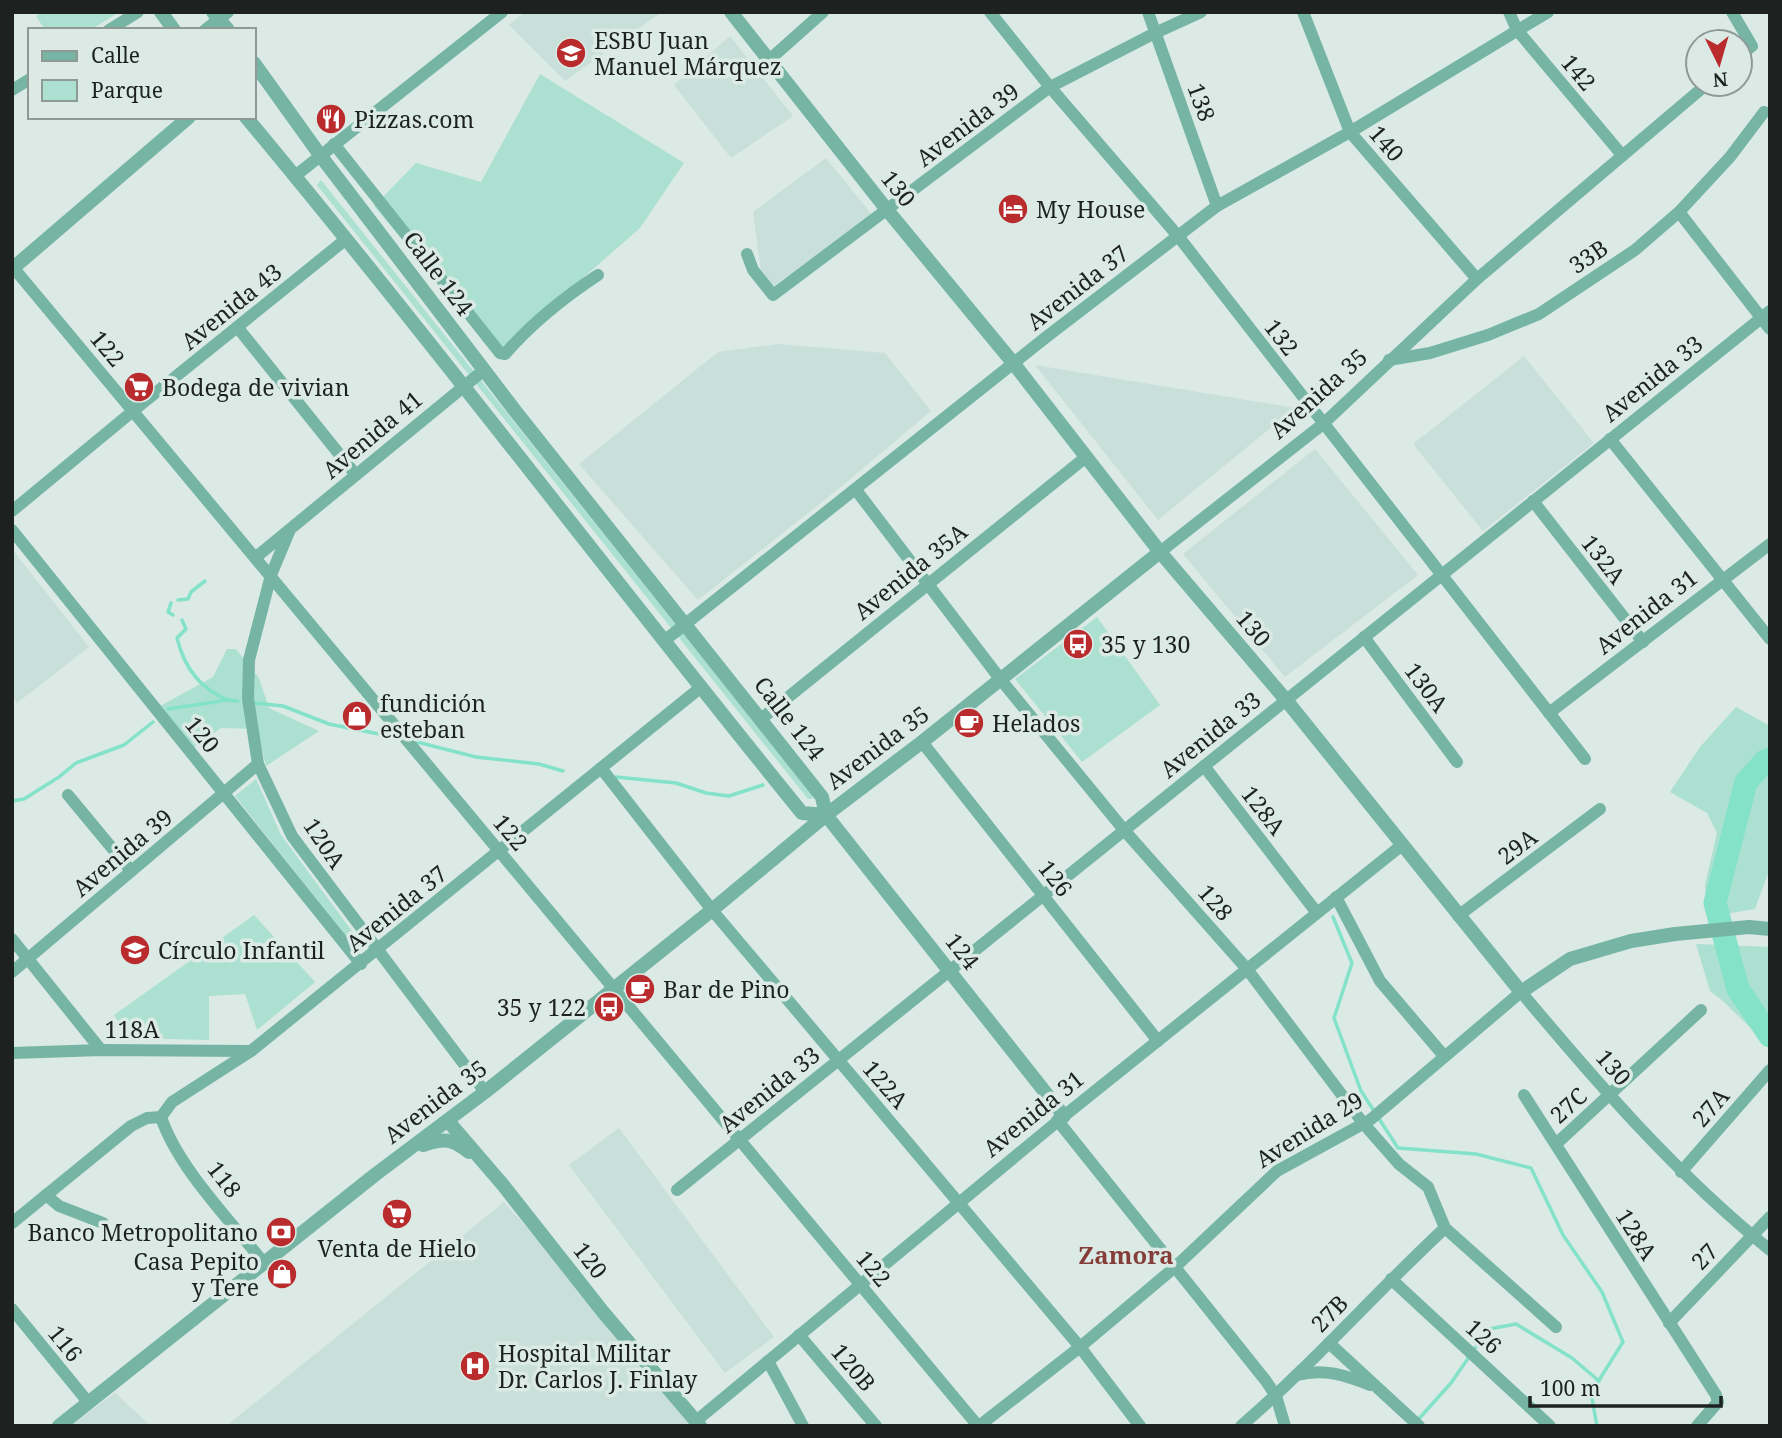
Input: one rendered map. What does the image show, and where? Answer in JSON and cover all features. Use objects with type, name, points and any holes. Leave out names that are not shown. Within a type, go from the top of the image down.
[{"type":"street","points":[[112,28],[138,12]]},
{"type":"street","points":[[161,12],[173,28]]},
{"type":"street","points":[[295,176],[484,18],[502,12]]},
{"type":"street","name":"130","points":[[731,12],[888,211],[1014,364],[1160,552],[1286,700],[1458,916],[1609,1097],[1681,1172],[1770,1250]]},
{"type":"street","points":[[768,61],[823,12]]},
{"type":"street","name":"138","points":[[1148,12],[1217,206]]},
{"type":"street","name":"Avenida 39","points":[[747,254],[753,270],[773,295],[1050,87],[1201,12]]},
{"type":"street","name":"140","points":[[1303,12],[1350,132],[1476,279]]},
{"type":"street","name":"142","points":[[1509,12],[1517,30],[1622,155]]},
{"type":"street","name":"Avenida 37","points":[[664,641],[1081,310],[1217,206],[1350,132],[1548,12]]},
{"type":"street","points":[[1732,12],[1741,28]]},
{"type":"street","name":"132","points":[[994,16],[1050,87],[1178,236],[1585,760]]},
{"type":"street","name":"Calle 124","points":[[256,66],[320,155],[484,370],[822,797],[825,815]]},
{"type":"street","points":[[12,90],[28,80]]},
{"type":"street","name":"Avenida 35","points":[[59,1426],[263,1262],[485,1092],[712,910],[825,815],[922,743],[1323,424],[1476,279],[1690,98]]},
{"type":"street","name":"33B","points":[[1388,360],[1453,346],[1539,314],[1635,250],[1679,212],[1730,157],[1764,112]]},
{"type":"street","points":[[13,267],[187,119]]},
{"type":"street","points":[[248,119],[803,813],[825,815]]},
{"type":"street","points":[[334,144],[500,353],[505,354],[526,330],[570,293],[597,275]]},
{"type":"street","points":[[1679,212],[1765,314],[1770,329]]},
{"type":"street","name":"Avenida 43","points":[[12,511],[345,240]]},
{"type":"street","name":"122","points":[[13,267],[979,1426]]},
{"type":"street","name":"Avenida 33","points":[[677,1190],[1765,314]]},
{"type":"street","points":[[238,328],[356,475]]},
{"type":"street","name":"Avenida 41","points":[[256,557],[484,370]]},
{"type":"street","points":[[1610,439],[1770,639]]},
{"type":"street","name":"Avenida 35A","points":[[761,719],[1086,457]]},
{"type":"street","name":"128","points":[[856,490],[1001,680],[1371,1118],[1399,1164],[1428,1187],[1446,1228],[1556,1327]]},
{"type":"street","name":"132A","points":[[1533,501],[1643,642]]},
{"type":"street","name":"120","points":[[12,530],[361,964]]},
{"type":"street","name":"120A","points":[[289,532],[271,575],[250,660],[248,699],[258,764],[292,836],[485,1092]]},
{"type":"street","name":"Avenida 31","points":[[1549,713],[1770,544]]},
{"type":"street","name":"130A","points":[[1364,637],[1457,762]]},
{"type":"street","name":"Avenida 37","points":[[12,1223],[131,1126],[147,1118],[161,1117],[172,1102],[251,1051],[701,688]]},
{"type":"street","name":"126","points":[[922,743],[1158,1041]]},
{"type":"street","name":"Avenida 39","points":[[12,972],[258,764]]},
{"type":"street","name":"128A","points":[[1204,766],[1317,913]]},
{"type":"street","name":"122A","points":[[601,768],[712,910],[1080,1347],[1140,1426]]},
{"type":"street","points":[[68,794],[131,872]]},
{"type":"street","name":"29A","points":[[1458,916],[1600,809]]},
{"type":"street","name":"124","points":[[825,815],[949,971],[1174,1268],[1276,1396],[1285,1426]]},
{"type":"street","name":"Avenida 31","points":[[698,1423],[768,1361],[1061,1118],[1402,845]]},
{"type":"street","points":[[1336,897],[1381,981],[1444,1056]]},
{"type":"street","points":[[1749,926],[1770,920]]},
{"type":"street","points":[[1749,926],[1770,929]]},
{"type":"street","name":"Avenida 29","points":[[979,1426],[1080,1347],[1174,1268],[1277,1171],[1371,1118],[1521,992],[1570,959],[1631,941],[1749,926]]},
{"type":"street","points":[[12,939],[101,1050]]},
{"type":"street","points":[[1609,1097],[1700,1010]]},
{"type":"street","name":"118A","points":[[12,1053],[101,1050],[251,1051]]},
{"type":"street","name":"27A","points":[[1681,1172],[1770,1070]]},
{"type":"street","name":"128A","points":[[1524,1095],[1716,1395],[1717,1402],[1697,1426]]},
{"type":"street","name":"27C","points":[[1556,1144],[1609,1097]]},
{"type":"street","name":"118","points":[[161,1117],[167,1135],[201,1185],[263,1262]]},
{"type":"street","name":"120","points":[[448,1121],[503,1185],[603,1312],[698,1423]]},
{"type":"street","points":[[410,1149],[441,1139],[460,1145],[478,1159]]},
{"type":"street","points":[[46,1195],[59,1206],[103,1223]]},
{"type":"street","name":"27","points":[[1669,1323],[1770,1217]]},
{"type":"street","name":"27B","points":[[1241,1426],[1276,1396],[1391,1279],[1446,1228]]},
{"type":"street","name":"126","points":[[1391,1279],[1550,1426]]},
{"type":"street","name":"116","points":[[12,1310],[88,1402]]},
{"type":"street","name":"120B","points":[[799,1335],[876,1426]]},
{"type":"street","points":[[1329,1343],[1419,1426]]},
{"type":"street","points":[[768,1361],[803,1426]]},
{"type":"street","points":[[1297,1375],[1310,1372],[1340,1373],[1377,1388]]},
{"type":"shaded area","name":"ESBU Juan Manuel Márquez","points":[[525,12],[662,12],[565,81],[509,25]]},
{"type":"shaded area","points":[[730,36],[793,116],[731,158],[674,85]]},
{"type":"shaded area","points":[[826,158],[872,215],[764,293],[753,212]]},
{"type":"shaded area","points":[[778,344],[885,353],[931,411],[836,491],[698,600],[579,464],[718,352]]},
{"type":"shaded area","points":[[1524,356],[1594,443],[1483,531],[1413,444]]},
{"type":"shaded area","points":[[1035,365],[1295,408],[1158,520]]},
{"type":"shaded area","points":[[1315,449],[1418,575],[1285,677],[1183,554]]},
{"type":"shaded area","points":[[12,549],[89,647],[17,703],[12,697]]},
{"type":"shaded area","points":[[619,1128],[774,1337],[725,1373],[569,1165]]},
{"type":"shaded area","name":"Hospital Militar Dr. Carlos J. Finlay","points":[[504,1202],[700,1426],[226,1426]]},
{"type":"shaded area","points":[[115,1393],[151,1426],[70,1426]]},
{"type":"green space","points":[[41,12],[119,12],[93,28],[44,28],[36,16]]},
{"type":"green space","points":[[540,74],[684,163],[640,228],[497,353],[374,206],[416,163],[481,182]]},
{"type":"green space","points":[[321,180],[813,796],[812,799],[808,799],[317,185]]},
{"type":"green space","points":[[1097,617],[1160,705],[1082,762],[1015,679]]},
{"type":"green space","points":[[227,649],[236,649],[259,678],[269,708],[319,731],[266,766],[257,729],[221,728],[193,748],[160,706],[213,677]]},
{"type":"green space","points":[[1736,707],[1770,726],[1770,868],[1755,909],[1707,917],[1705,885],[1717,833],[1707,813],[1670,792],[1700,747]]},
{"type":"green space","points":[[256,779],[281,835],[363,946],[357,950],[235,796]]},
{"type":"green space","points":[[254,915],[315,982],[257,1030],[245,994],[209,996],[209,1040],[129,1038],[114,1015]]},
{"type":"green space","points":[[1696,944],[1770,947],[1770,1047],[1710,991]]},
{"type":"waterway","points":[[178,600],[188,599],[191,592],[205,581]]},
{"type":"waterway","points":[[171,603],[168,612],[173,615]]},
{"type":"waterway","points":[[182,620],[186,629],[177,638],[189,667],[209,690],[228,700]]},
{"type":"waterway","points":[[168,709],[228,700],[238,701]]},
{"type":"waterway","points":[[255,703],[283,706],[329,724],[399,738]]},
{"type":"waterway","points":[[12,801],[24,799],[76,763],[124,745],[153,722]]},
{"type":"waterway","points":[[413,741],[476,757],[539,764],[563,771]]},
{"type":"waterway","points":[[1770,759],[1746,782],[1715,903],[1738,989],[1770,1036]]},
{"type":"waterway","points":[[616,777],[676,783],[706,793],[729,796],[763,785]]},
{"type":"waterway","points":[[1333,917],[1352,963],[1334,1018],[1361,1091],[1398,1148],[1476,1154],[1531,1168],[1563,1235],[1602,1292],[1623,1342],[1591,1393],[1597,1426]]},
{"type":"waterway","points":[[1473,1351],[1489,1329],[1516,1324],[1572,1358],[1599,1381]]},
{"type":"waterway","points":[[1416,1422],[1451,1383],[1469,1357]]},
{"type":"place","name":"ESBU Juan Manuel Márquez","points":[[571,53]]},
{"type":"place","name":"Pizzas.com","points":[[331,119]]},
{"type":"place","name":"My House","points":[[1013,209]]},
{"type":"place","name":"Bodega de vivian","points":[[139,387]]},
{"type":"place","name":"35 y 130","points":[[1078,644]]},
{"type":"place","name":"fundición esteban","points":[[357,716]]},
{"type":"place","name":"Helados","points":[[969,723]]},
{"type":"place","name":"Círculo Infantil","points":[[135,950]]},
{"type":"place","name":"Bar de Pino","points":[[640,989]]},
{"type":"place","name":"35 y 122","points":[[609,1007]]},
{"type":"place","name":"Venta de Hielo","points":[[397,1214]]},
{"type":"place","name":"Banco Metropolitano","points":[[281,1232]]},
{"type":"place","name":"Casa Pepito y Tere","points":[[282,1274]]},
{"type":"place","name":"Hospital Militar Dr. Carlos J. Finlay","points":[[475,1366]]},
{"type":"district","name":"Zamora","points":[[1126,1254]]}]
